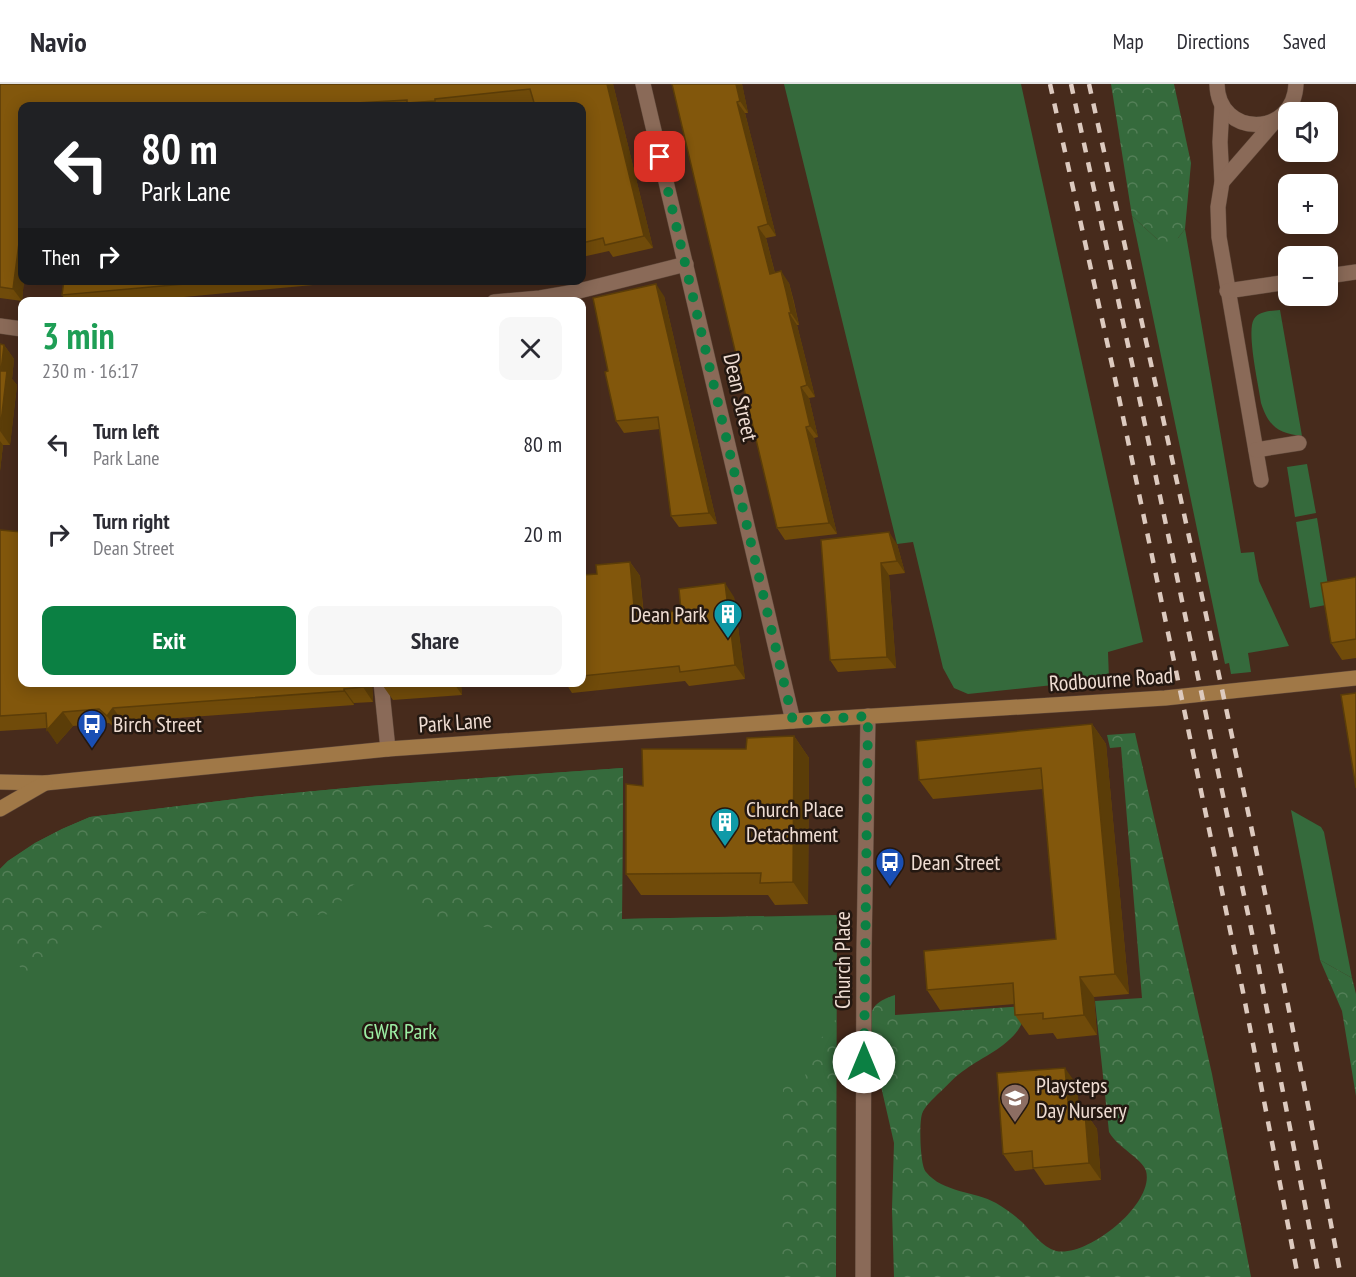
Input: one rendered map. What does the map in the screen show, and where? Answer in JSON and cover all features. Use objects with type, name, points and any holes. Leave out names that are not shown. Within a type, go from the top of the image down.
[{"type":"main road","name":"Rodbourne Road","points":[[868,716],[1165,699],[1356,678]]},
{"type":"main road","name":"Park Lane","points":[[0,782],[45,783],[388,749],[868,716]]},
{"type":"main road","name":"Park Lane","points":[[0,809],[45,783]]},
{"type":"street","name":"Dean Street","points":[[643,84],[793,721]]},
{"type":"street","points":[[1217,84],[1217,93],[1222,106],[1232,117],[1247,124],[1262,125],[1277,120]]},
{"type":"street","points":[[1222,182],[1292,104],[1296,84]]},
{"type":"street","points":[[1222,106],[1220,142],[1222,182],[1218,207],[1218,229],[1261,480]]},
{"type":"street","points":[[546,297],[575,292],[686,264]]},
{"type":"street","points":[[1338,275],[1356,272]]},
{"type":"street","points":[[1227,291],[1278,283]]},
{"type":"street","points":[[0,327],[18,329]]},
{"type":"street","points":[[1256,450],[1299,443]]},
{"type":"street","points":[[382,687],[388,749]]},
{"type":"street","name":"Church Place","points":[[863,1277],[864,952],[868,716]]},
{"type":"green space","points":[[784,84],[1021,84],[1143,642],[1108,652],[1109,679],[968,694],[954,688],[943,668],[913,542],[897,544]]},
{"type":"green space","points":[[1111,84],[1174,84],[1191,163],[1185,229],[1178,238],[1168,244],[1157,239],[1132,216]]},
{"type":"green space","points":[[1132,216],[1157,239],[1178,238],[1185,229],[1241,553],[1254,552],[1259,581],[1289,646],[1248,653],[1251,672],[1231,674],[1229,663],[1225,664]]},
{"type":"green space","points":[[1280,310],[1302,436],[1281,431],[1271,423],[1261,403],[1252,347],[1252,325],[1259,314]]},
{"type":"green space","points":[[1307,464],[1316,513],[1295,517],[1287,467]]},
{"type":"green space","points":[[1317,518],[1331,604],[1310,608],[1296,522]]},
{"type":"green space","points":[[1135,733],[1212,1074],[1251,1277],[894,1277],[892,1209],[894,1143],[869,1034],[873,1008],[881,1001],[895,995],[895,1015],[1027,1006],[1023,1021],[1012,1038],[959,1074],[923,1111],[920,1135],[922,1162],[926,1172],[933,1179],[950,1188],[988,1199],[999,1205],[1022,1222],[1042,1243],[1056,1251],[1069,1251],[1100,1237],[1130,1213],[1140,1198],[1146,1184],[1144,1166],[1109,1132],[1095,1001],[1142,998],[1121,747],[1110,748],[1107,735]]},
{"type":"green space","name":"GWR Park","points":[[623,768],[622,919],[837,915],[836,1277],[0,1277],[0,869],[8,861],[35,843],[90,817],[252,797],[368,786]]},
{"type":"green space","points":[[623,768],[622,919],[764,916],[764,935],[581,935],[485,927],[426,917],[408,892],[382,877],[353,885],[332,914],[232,920],[205,913],[189,918],[124,920],[73,937],[48,954],[29,985],[0,934],[0,869],[35,843],[90,817],[252,797],[368,786]]},
{"type":"green space","points":[[1291,810],[1321,827],[1324,832],[1352,978],[1320,960]]},
{"type":"green space","points":[[1320,960],[1352,978],[1356,994],[1356,1096],[1342,1011]]},
{"type":"green space","points":[[836,1019],[836,1277],[782,1277],[783,1083],[805,1084],[806,1058]]},
{"type":"building","points":[[0,84],[607,84],[644,236],[605,245],[603,238],[586,242],[586,102],[534,102],[530,89],[421,102],[407,102],[407,100],[374,102],[18,102],[18,251],[13,289],[0,287]]},
{"type":"building","points":[[672,84],[736,84],[740,101],[737,102],[768,224],[758,227],[770,274],[781,271],[786,291],[791,313],[789,313],[807,385],[801,387],[810,426],[806,427],[829,523],[777,528]]},
{"type":"building","points":[[656,284],[709,513],[671,516],[658,417],[616,421],[605,372],[608,371],[593,298]]},
{"type":"building","points":[[63,285],[173,285],[62,295]]},
{"type":"building","points":[[0,344],[4,345],[1,371],[7,371],[0,431]]},
{"type":"building","points":[[0,530],[18,532],[18,687],[363,687],[344,689],[344,691],[113,708],[107,716],[99,709],[63,712],[47,730],[46,713],[0,716]]},
{"type":"building","points":[[889,532],[897,561],[881,563],[887,657],[830,660],[821,540]]},
{"type":"building","points":[[630,562],[635,617],[681,610],[679,589],[725,583],[735,665],[680,672],[679,666],[586,676],[586,575],[597,574],[596,565]]},
{"type":"building","points":[[1356,577],[1356,639],[1331,643],[1321,583]]},
{"type":"building","points":[[1356,693],[1356,788],[1341,695]]},
{"type":"building","points":[[1092,724],[1115,974],[1080,977],[1084,1015],[1043,1019],[1043,1013],[1015,1015],[1013,983],[927,990],[924,951],[1056,939],[1041,768],[919,780],[916,741]]},
{"type":"building","name":"Church Place Detachment","points":[[794,736],[793,882],[760,883],[761,873],[626,874],[626,784],[643,786],[642,749],[746,749],[747,738]]},
{"type":"building","points":[[1065,1068],[1069,1113],[1085,1112],[1089,1163],[1033,1168],[1032,1151],[1003,1154],[997,1073]]},
{"type":"railway","points":[[1050,84],[1113,369],[1243,992],[1298,1277]]},
{"type":"railway","points":[[1071,84],[1253,938],[1319,1277]]},
{"type":"railway","points":[[1089,84],[1252,828],[1341,1277]]},
{"type":"place","name":"Dean Park","points":[[728,640]]},
{"type":"place","name":"Birch Street","points":[[92,750]]},
{"type":"place","name":"Church Place Detachment","points":[[725,848]]},
{"type":"place","name":"Dean Street","points":[[890,888]]},
{"type":"place","name":"Playsteps Day Nursery","points":[[1015,1124]]},
{"type":"route","points":[[660,157],[793,721],[868,716],[864,1062]]}]
